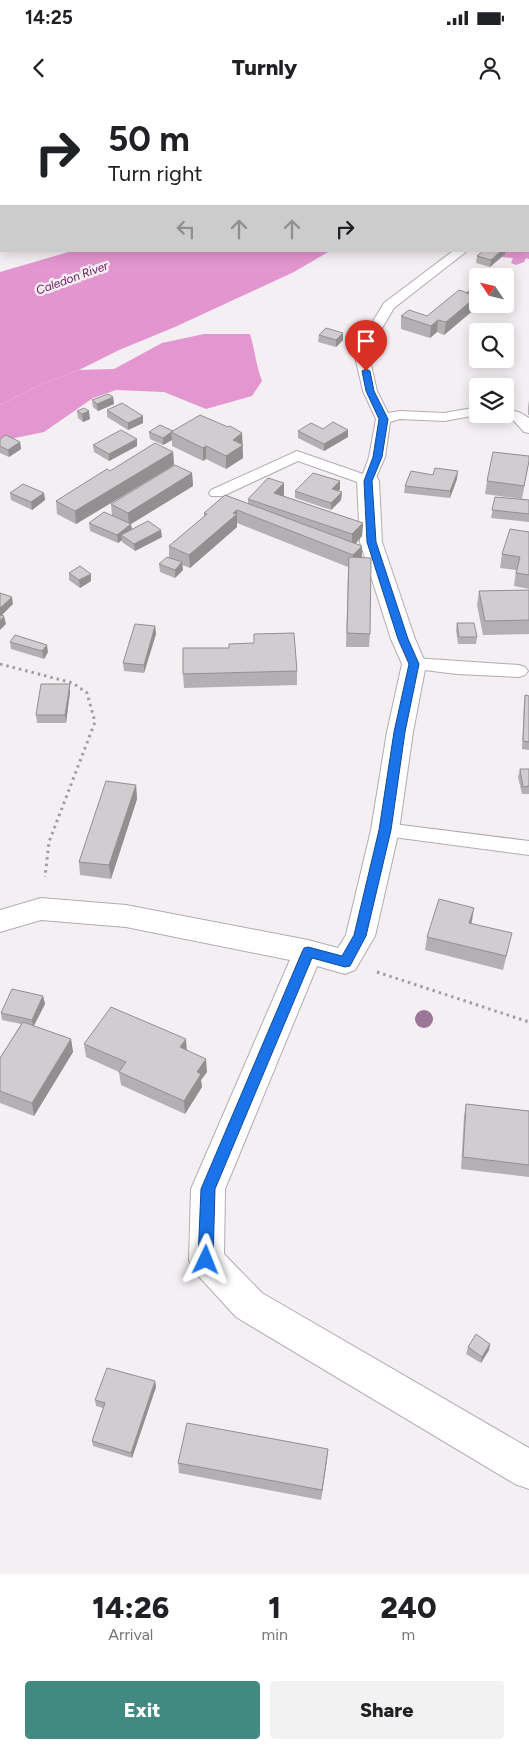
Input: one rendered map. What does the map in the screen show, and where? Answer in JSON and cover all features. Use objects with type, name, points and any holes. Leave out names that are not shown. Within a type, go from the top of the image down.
[{"type":"street","points":[[0,921],[41,909],[126,916],[308,952],[345,962],[360,936],[385,830],[400,732],[414,664],[403,639],[371,542],[368,481]]},
{"type":"street","points":[[308,952],[208,1189],[206,1260],[249,1305],[529,1470]]},
{"type":"lane","points":[[217,493],[298,456],[368,481],[378,457],[383,419],[370,391],[362,352],[389,306],[460,252]]},
{"type":"lane","points":[[383,419],[400,415],[444,417],[469,413]]},
{"type":"lane","points":[[514,414],[528,425],[529,429]]},
{"type":"lane","points":[[414,664],[519,671]]},
{"type":"lane","points":[[385,830],[529,848]]},
{"type":"path","points":[[0,664],[73,682],[87,693],[95,722],[49,842],[41,909]]},
{"type":"path","points":[[345,962],[529,1022]]},
{"type":"shaded area","points":[[504,252],[529,252],[529,259],[526,258],[524,262],[516,265],[511,263],[513,258],[502,257]]},
{"type":"shaded area","points":[[204,334],[250,334],[262,381],[252,396],[206,409],[164,392],[116,390],[93,398],[44,432],[0,443],[0,405],[42,384],[79,370],[114,369],[162,343]]},
{"type":"water","name":"Caledon River","points":[[69,252],[328,252],[294,272],[175,327],[119,350],[79,370],[42,384],[0,405],[0,272]]},
{"type":"building","points":[[482,252],[500,252],[491,260],[477,256]]},
{"type":"building","points":[[459,290],[469,293],[469,303],[446,322],[438,320],[431,326],[401,316],[409,310],[427,316]]},
{"type":"building","points":[[326,328],[343,333],[336,340],[319,335]]},
{"type":"building","points":[[108,394],[113,397],[97,404],[92,400]]},
{"type":"building","points":[[122,403],[143,416],[128,423],[107,410]]},
{"type":"building","points":[[84,408],[89,411],[82,414],[77,411]]},
{"type":"building","points":[[200,415],[228,427],[230,426],[242,433],[233,440],[243,445],[226,456],[206,446],[203,448],[171,432]]},
{"type":"building","points":[[333,422],[348,430],[324,444],[298,431],[311,423],[323,429]]},
{"type":"building","points":[[160,425],[173,431],[163,438],[149,432]]},
{"type":"building","points":[[121,430],[137,439],[109,454],[93,445]]},
{"type":"building","points":[[6,435],[20,442],[8,450],[0,446],[0,439]]},
{"type":"building","points":[[155,443],[173,452],[75,511],[56,501],[107,469],[110,471]]},
{"type":"building","points":[[493,452],[529,456],[524,486],[487,481]]},
{"type":"building","points":[[175,465],[192,473],[128,513],[111,504]]},
{"type":"building","points":[[435,468],[458,471],[450,491],[405,486],[411,471],[433,475]]},
{"type":"building","points":[[313,473],[340,481],[332,489],[342,492],[331,503],[295,491]]},
{"type":"building","points":[[268,478],[284,483],[274,493],[363,523],[352,534],[248,499]]},
{"type":"building","points":[[23,484],[44,493],[31,502],[10,493]]},
{"type":"building","points":[[225,495],[362,546],[353,555],[237,510],[233,513],[237,514],[189,555],[169,546],[207,514],[204,513]]},
{"type":"building","points":[[495,497],[529,500],[529,514],[492,510]]},
{"type":"building","points":[[104,512],[131,524],[117,535],[89,523]]},
{"type":"building","points":[[148,521],[161,530],[134,544],[121,535]]},
{"type":"building","points":[[510,529],[529,532],[529,575],[516,573],[520,557],[502,554]]},
{"type":"building","points":[[167,557],[182,562],[175,570],[159,564]]},
{"type":"building","points":[[349,557],[371,558],[370,634],[347,633]]},
{"type":"building","points":[[80,566],[91,574],[79,580],[69,573]]},
{"type":"building","points":[[529,590],[529,620],[485,621],[479,591]]},
{"type":"building","points":[[0,593],[12,597],[0,608]]},
{"type":"building","points":[[457,623],[474,623],[477,637],[459,637]]},
{"type":"building","points":[[135,624],[155,626],[144,665],[123,663]]},
{"type":"building","points":[[294,633],[297,671],[183,674],[183,648],[229,648],[229,644],[254,643],[254,634]]},
{"type":"building","points":[[15,635],[47,645],[42,651],[10,642]]},
{"type":"building","points":[[41,684],[70,684],[65,715],[36,715]]},
{"type":"building","points":[[525,695],[529,696],[529,742],[523,741]]},
{"type":"building","points":[[520,769],[529,769],[529,786],[523,787]]},
{"type":"building","points":[[106,781],[136,785],[109,865],[79,862]]},
{"type":"building","points":[[439,899],[474,908],[469,923],[512,933],[506,956],[427,937]]},
{"type":"building","points":[[12,989],[43,996],[32,1020],[1,1013]]},
{"type":"building","points":[[111,1007],[186,1039],[180,1047],[206,1059],[197,1072],[201,1074],[184,1101],[119,1072],[126,1062],[84,1044]]},
{"type":"building","points":[[23,1022],[71,1039],[32,1103],[0,1091],[0,1058]]},
{"type":"building","points":[[466,1104],[529,1111],[529,1165],[463,1157]]},
{"type":"building","points":[[476,1334],[490,1344],[482,1357],[468,1347]]},
{"type":"building","points":[[107,1368],[155,1381],[131,1453],[92,1441],[105,1403],[95,1400]]},
{"type":"building","points":[[187,1423],[328,1449],[322,1490],[178,1463]]},
{"type":"route","points":[[206,1260],[208,1189],[308,952],[345,962],[360,936],[385,830],[400,732],[414,664],[403,639],[371,542],[368,481],[378,457],[383,419],[370,391],[366,371]]}]
